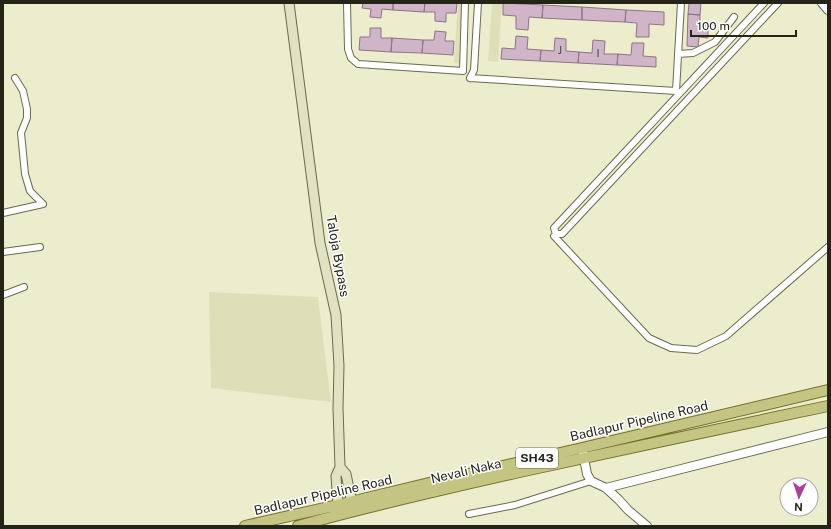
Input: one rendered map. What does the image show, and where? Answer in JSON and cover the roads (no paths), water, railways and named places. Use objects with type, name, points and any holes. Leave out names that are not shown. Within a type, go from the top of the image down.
[{"type":"main road","name":"Taloja Bypass","points":[[289,3],[320,243],[336,314],[339,366],[338,408],[340,467],[336,476],[339,510]]},
{"type":"main road","name":"Badlapur Pipeline Road","points":[[583,453],[828,390]]},
{"type":"main road","name":"Nevali Naka","points":[[298,526],[339,510],[431,492],[583,453],[828,406]]},
{"type":"main road","points":[[340,467],[346,474],[353,507]]},
{"type":"main road","name":"Badlapur Pipeline Road","points":[[245,526],[339,510]]},
{"type":"street","points":[[346,3],[348,50],[351,58],[358,64],[463,71],[470,78],[676,90],[681,3]]},
{"type":"street","points":[[463,71],[465,3]]},
{"type":"street","points":[[470,78],[474,70],[478,3]]},
{"type":"street","points":[[764,3],[554,228],[556,234],[554,236],[649,338],[671,348],[697,350],[726,336],[828,247]]},
{"type":"street","points":[[556,234],[562,234],[778,3]]},
{"type":"street","points":[[822,3],[828,10]]},
{"type":"street","points":[[678,54],[694,53],[715,42],[734,17]]},
{"type":"street","points":[[3,213],[43,204],[30,191],[25,174],[21,133],[27,118],[27,109],[24,91],[15,78]]},
{"type":"street","points":[[3,252],[40,247]]},
{"type":"street","points":[[3,295],[24,287]]},
{"type":"street","points":[[606,488],[828,432]]},
{"type":"street","points":[[583,453],[587,474],[591,481],[606,488],[647,526]]},
{"type":"street","points":[[469,514],[514,505],[591,481]]}]
